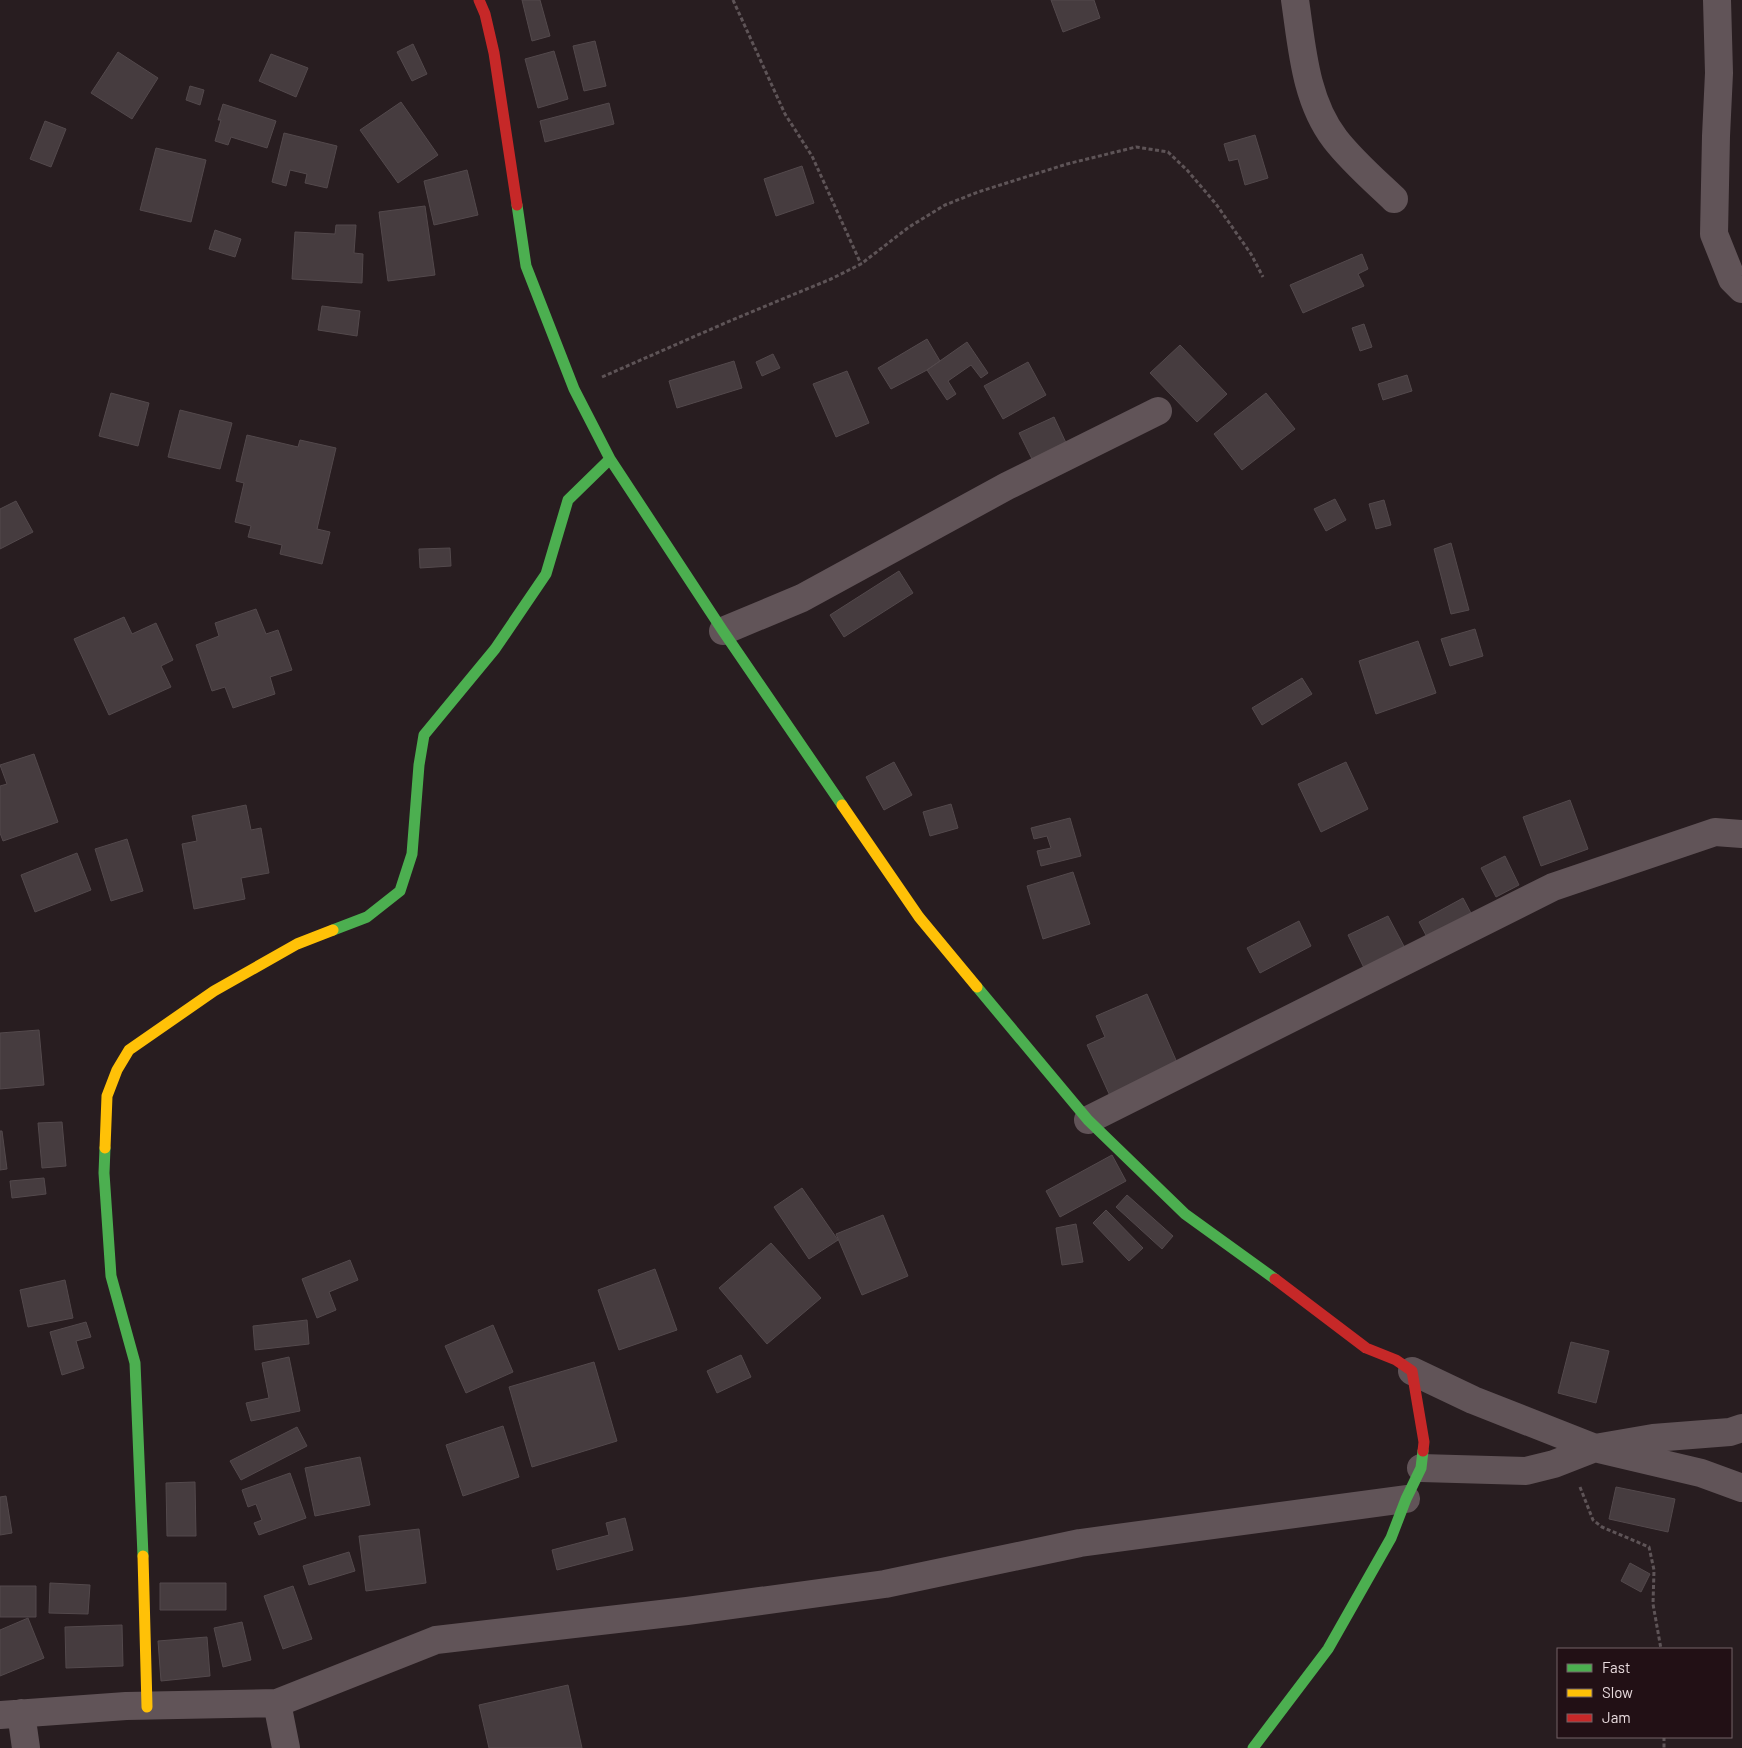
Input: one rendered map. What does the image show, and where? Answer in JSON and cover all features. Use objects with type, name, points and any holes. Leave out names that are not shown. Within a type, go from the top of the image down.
[{"type":"street","points":[[479,0],[485,14],[494,53],[526,266],[574,389],[610,459],[723,631],[919,917],[1088,1120],[1185,1214],[1366,1348],[1396,1360],[1412,1371],[1473,1400],[1595,1448],[1701,1473],[1742,1488]]},
{"type":"street","points":[[1295,0],[1310,88],[1319,114],[1334,138],[1355,162],[1394,199]]},
{"type":"street","points":[[1718,0],[1720,73],[1716,136],[1714,234],[1732,279],[1742,289]]},
{"type":"street","points":[[723,631],[802,598],[1007,486],[1158,411]]},
{"type":"street","points":[[147,1707],[146,1619],[135,1363],[111,1276],[104,1173],[108,1096],[116,1070],[129,1050],[214,991],[297,944],[367,917],[400,891],[412,854],[419,765],[424,735],[496,648],[546,574],[568,500],[610,459]]},
{"type":"street","points":[[1088,1120],[1553,887],[1715,832],[1742,834]]},
{"type":"street","points":[[1253,1748],[1328,1649],[1391,1538],[1420,1468],[1424,1442],[1412,1371]]},
{"type":"street","points":[[1420,1468],[1526,1471],[1564,1460],[1595,1448],[1653,1438],[1730,1432],[1742,1428]]},
{"type":"street","points":[[26,1748],[10,1714],[126,1706],[277,1703],[436,1640],[687,1611],[885,1584],[1080,1542],[1406,1499]]},
{"type":"street","points":[[277,1703],[286,1748]]},
{"type":"path","points":[[733,0],[785,114],[812,156],[861,264]]},
{"type":"path","points":[[574,389],[732,320],[831,280],[861,264],[909,227],[945,205],[978,192],[1067,164],[1136,147],[1168,152],[1187,170],[1221,211],[1251,254],[1263,277]]},
{"type":"path","points":[[1564,1460],[1574,1474],[1592,1520],[1602,1527],[1632,1538],[1649,1547],[1654,1570],[1653,1604],[1660,1648]]},
{"type":"building","points":[[522,0],[540,0],[550,36],[532,41]]},
{"type":"building","points":[[1051,0],[1094,0],[1100,18],[1063,32]]},
{"type":"building","points":[[595,41],[606,86],[584,91],[573,46]]},
{"type":"building","points":[[413,44],[427,74],[412,81],[397,52]]},
{"type":"building","points":[[554,51],[568,99],[538,108],[525,59]]},
{"type":"building","points":[[118,52],[158,78],[132,119],[91,93]]},
{"type":"building","points":[[271,54],[308,68],[296,97],[259,81]]},
{"type":"building","points":[[190,86],[204,90],[200,105],[186,100]]},
{"type":"building","points":[[401,102],[438,155],[398,183],[360,130]]},
{"type":"building","points":[[609,103],[614,124],[545,142],[540,121]]},
{"type":"building","points":[[223,104],[276,121],[267,148],[231,137],[228,145],[215,141],[221,120],[218,120]]},
{"type":"building","points":[[45,121],[66,129],[51,167],[30,159]]},
{"type":"building","points":[[284,133],[337,146],[327,188],[305,183],[307,174],[290,170],[286,186],[272,182]]},
{"type":"building","points":[[1255,135],[1268,178],[1245,185],[1238,159],[1229,161],[1224,144]]},
{"type":"building","points":[[156,148],[206,160],[191,222],[140,210]]},
{"type":"building","points":[[802,166],[814,203],[776,216],[764,179]]},
{"type":"building","points":[[467,170],[478,215],[434,225],[424,181]]},
{"type":"building","points":[[425,206],[435,275],[388,281],[379,212]]},
{"type":"building","points":[[336,225],[356,225],[354,253],[363,254],[362,283],[292,279],[295,232],[335,234]]},
{"type":"building","points":[[215,230],[241,239],[235,257],[209,249]]},
{"type":"building","points":[[1362,254],[1368,269],[1358,274],[1364,286],[1303,313],[1290,285]]},
{"type":"building","points":[[322,306],[360,311],[357,336],[318,330]]},
{"type":"building","points":[[1364,324],[1372,347],[1360,351],[1352,328]]},
{"type":"building","points":[[927,339],[940,361],[891,389],[878,368]]},
{"type":"building","points":[[967,342],[988,373],[981,378],[971,365],[948,381],[956,394],[947,400],[927,370]]},
{"type":"building","points":[[1180,345],[1227,394],[1197,422],[1150,373]]},
{"type":"building","points":[[773,354],[780,368],[762,376],[756,362]]},
{"type":"building","points":[[734,361],[742,388],[677,408],[669,381]]},
{"type":"building","points":[[1028,362],[1046,395],[1003,419],[984,386]]},
{"type":"building","points":[[847,371],[869,423],[836,437],[813,384]]},
{"type":"building","points":[[1407,375],[1412,391],[1383,400],[1378,384]]},
{"type":"building","points":[[111,393],[149,403],[138,446],[99,436]]},
{"type":"building","points":[[1266,393],[1295,429],[1242,470],[1214,434]]},
{"type":"building","points":[[180,410],[232,423],[220,469],[168,457]]},
{"type":"building","points":[[1054,417],[1067,445],[1033,461],[1019,433]]},
{"type":"building","points":[[247,435],[298,447],[300,440],[336,448],[317,529],[330,532],[322,564],[280,554],[282,545],[248,537],[251,526],[235,522],[244,483],[236,481]]},
{"type":"building","points":[[1335,499],[1346,520],[1326,531],[1314,509]]},
{"type":"building","points":[[1384,500],[1391,525],[1376,529],[1369,504]]},
{"type":"building","points":[[16,501],[33,532],[0,549],[0,509]]},
{"type":"building","points":[[1451,543],[1469,610],[1451,614],[1434,549]]},
{"type":"building","points":[[450,548],[451,566],[420,568],[419,549]]},
{"type":"building","points":[[899,571],[913,593],[844,637],[830,615]]},
{"type":"building","points":[[256,609],[266,634],[278,630],[292,670],[270,677],[275,694],[233,708],[225,687],[212,691],[196,645],[219,636],[215,623]]},
{"type":"building","points":[[124,617],[132,634],[156,623],[173,660],[161,666],[171,687],[109,715],[74,639]]},
{"type":"building","points":[[1475,629],[1483,656],[1450,666],[1441,639]]},
{"type":"building","points":[[1418,641],[1436,693],[1376,714],[1359,661]]},
{"type":"building","points":[[1302,678],[1312,694],[1262,725],[1252,708]]},
{"type":"building","points":[[34,754],[58,822],[3,841],[0,833],[0,786],[7,784],[0,765]]},
{"type":"building","points":[[894,762],[912,795],[884,810],[866,777]]},
{"type":"building","points":[[1346,762],[1368,809],[1321,832],[1298,784]]},
{"type":"building","points":[[1570,800],[1588,849],[1541,866],[1523,817]]},
{"type":"building","points":[[951,804],[958,828],[930,836],[923,812]]},
{"type":"building","points":[[246,805],[251,830],[261,828],[269,873],[241,878],[245,899],[194,909],[182,844],[197,841],[192,816]]},
{"type":"building","points":[[1070,818],[1081,856],[1041,866],[1037,851],[1051,848],[1047,836],[1034,839],[1031,828]]},
{"type":"building","points":[[127,839],[143,891],[111,901],[95,849]]},
{"type":"building","points":[[77,853],[91,890],[35,912],[21,875]]},
{"type":"building","points":[[1505,856],[1519,885],[1496,897],[1481,868]]},
{"type":"building","points":[[1073,872],[1090,924],[1043,939],[1027,886]]},
{"type":"building","points":[[1463,898],[1472,915],[1428,939],[1419,922]]},
{"type":"building","points":[[1388,916],[1406,950],[1365,970],[1348,935]]},
{"type":"building","points":[[1299,921],[1311,946],[1260,973],[1247,948]]},
{"type":"building","points":[[1147,994],[1179,1067],[1110,1096],[1087,1045],[1105,1037],[1096,1016]]},
{"type":"building","points":[[39,1030],[44,1085],[0,1089],[0,1033]]},
{"type":"building","points":[[62,1122],[66,1166],[42,1168],[38,1123]]},
{"type":"building","points":[[0,1131],[2,1131],[7,1169],[0,1170]]},
{"type":"building","points":[[1112,1155],[1126,1181],[1060,1217],[1046,1191]]},
{"type":"building","points":[[44,1178],[46,1194],[12,1198],[10,1181]]},
{"type":"building","points":[[802,1188],[838,1240],[809,1259],[774,1207]]},
{"type":"building","points":[[1127,1195],[1173,1236],[1162,1249],[1116,1207]]},
{"type":"building","points":[[1106,1210],[1143,1248],[1129,1261],[1093,1223]]},
{"type":"building","points":[[883,1215],[908,1276],[862,1295],[836,1234]]},
{"type":"building","points":[[1076,1224],[1083,1262],[1062,1265],[1056,1228]]},
{"type":"building","points":[[771,1243],[821,1298],[767,1344],[719,1288]]},
{"type":"building","points":[[350,1260],[358,1280],[329,1292],[336,1310],[317,1318],[302,1279]]},
{"type":"building","points":[[655,1269],[677,1330],[619,1350],[598,1290]]},
{"type":"building","points":[[65,1280],[73,1318],[28,1327],[20,1290]]},
{"type":"building","points":[[307,1320],[309,1344],[255,1350],[253,1326]]},
{"type":"building","points":[[86,1322],[91,1337],[76,1341],[84,1368],[62,1375],[50,1332]]},
{"type":"building","points":[[493,1325],[513,1372],[466,1393],[445,1346]]},
{"type":"building","points":[[1571,1342],[1609,1351],[1596,1403],[1558,1393]]},
{"type":"building","points":[[741,1355],[751,1377],[717,1393],[707,1371]]},
{"type":"building","points":[[289,1357],[300,1411],[251,1421],[246,1403],[269,1398],[262,1363]]},
{"type":"building","points":[[594,1362],[617,1441],[532,1467],[509,1387]]},
{"type":"building","points":[[503,1426],[519,1477],[463,1496],[446,1445]]},
{"type":"building","points":[[297,1427],[307,1446],[241,1480],[230,1461]]},
{"type":"building","points":[[360,1457],[370,1505],[315,1516],[305,1468]]},
{"type":"building","points":[[290,1473],[306,1518],[259,1535],[254,1523],[262,1520],[256,1504],[248,1507],[242,1490]]},
{"type":"building","points":[[195,1482],[196,1536],[167,1536],[166,1483]]},
{"type":"building","points":[[1616,1487],[1675,1499],[1668,1532],[1609,1519]]},
{"type":"building","points":[[6,1496],[12,1533],[0,1535],[0,1497]]},
{"type":"building","points":[[625,1518],[633,1550],[557,1570],[552,1550],[609,1535],[606,1523]]},
{"type":"building","points":[[419,1529],[426,1583],[366,1591],[359,1536]]},
{"type":"building","points":[[349,1552],[355,1571],[309,1585],[303,1566]]},
{"type":"building","points":[[1630,1563],[1650,1574],[1641,1592],[1621,1581]]},
{"type":"building","points":[[50,1583],[90,1585],[88,1614],[49,1613]]},
{"type":"building","points":[[160,1583],[226,1583],[226,1610],[160,1610]]},
{"type":"building","points":[[0,1586],[36,1586],[36,1617],[0,1617]]},
{"type":"building","points":[[293,1586],[312,1639],[283,1649],[264,1596]]},
{"type":"building","points":[[28,1618],[44,1658],[0,1676],[0,1630]]},
{"type":"building","points":[[242,1622],[251,1660],[223,1667],[214,1628]]},
{"type":"building","points":[[122,1625],[123,1666],[66,1668],[65,1627]]},
{"type":"building","points":[[207,1637],[210,1676],[161,1681],[158,1641]]},
{"type":"building","points":[[568,1685],[582,1748],[489,1748],[479,1705]]},
{"type":"traffic: fast","points":[[517,205],[526,266],[574,389],[610,459],[723,631],[842,805]]},
{"type":"traffic: fast","points":[[333,930],[367,917],[400,891],[412,854],[419,765],[424,735],[495,649],[546,574],[568,500],[610,459]]},
{"type":"traffic: fast","points":[[977,987],[1088,1120],[1185,1214],[1275,1279]]},
{"type":"traffic: fast","points":[[105,1148],[104,1173],[111,1276],[135,1363],[143,1556]]},
{"type":"traffic: fast","points":[[1253,1748],[1328,1649],[1391,1538],[1406,1499],[1421,1468],[1423,1451]]},
{"type":"traffic: slow","points":[[842,805],[919,917],[977,987]]},
{"type":"traffic: slow","points":[[105,1148],[107,1096],[117,1070],[129,1050],[214,991],[297,944],[333,930]]},
{"type":"traffic: slow","points":[[143,1556],[147,1707]]},
{"type":"traffic: jam","points":[[479,0],[485,14],[494,53],[517,205]]},
{"type":"traffic: jam","points":[[1275,1279],[1366,1348],[1396,1360],[1412,1371],[1424,1442],[1423,1451]]}]
